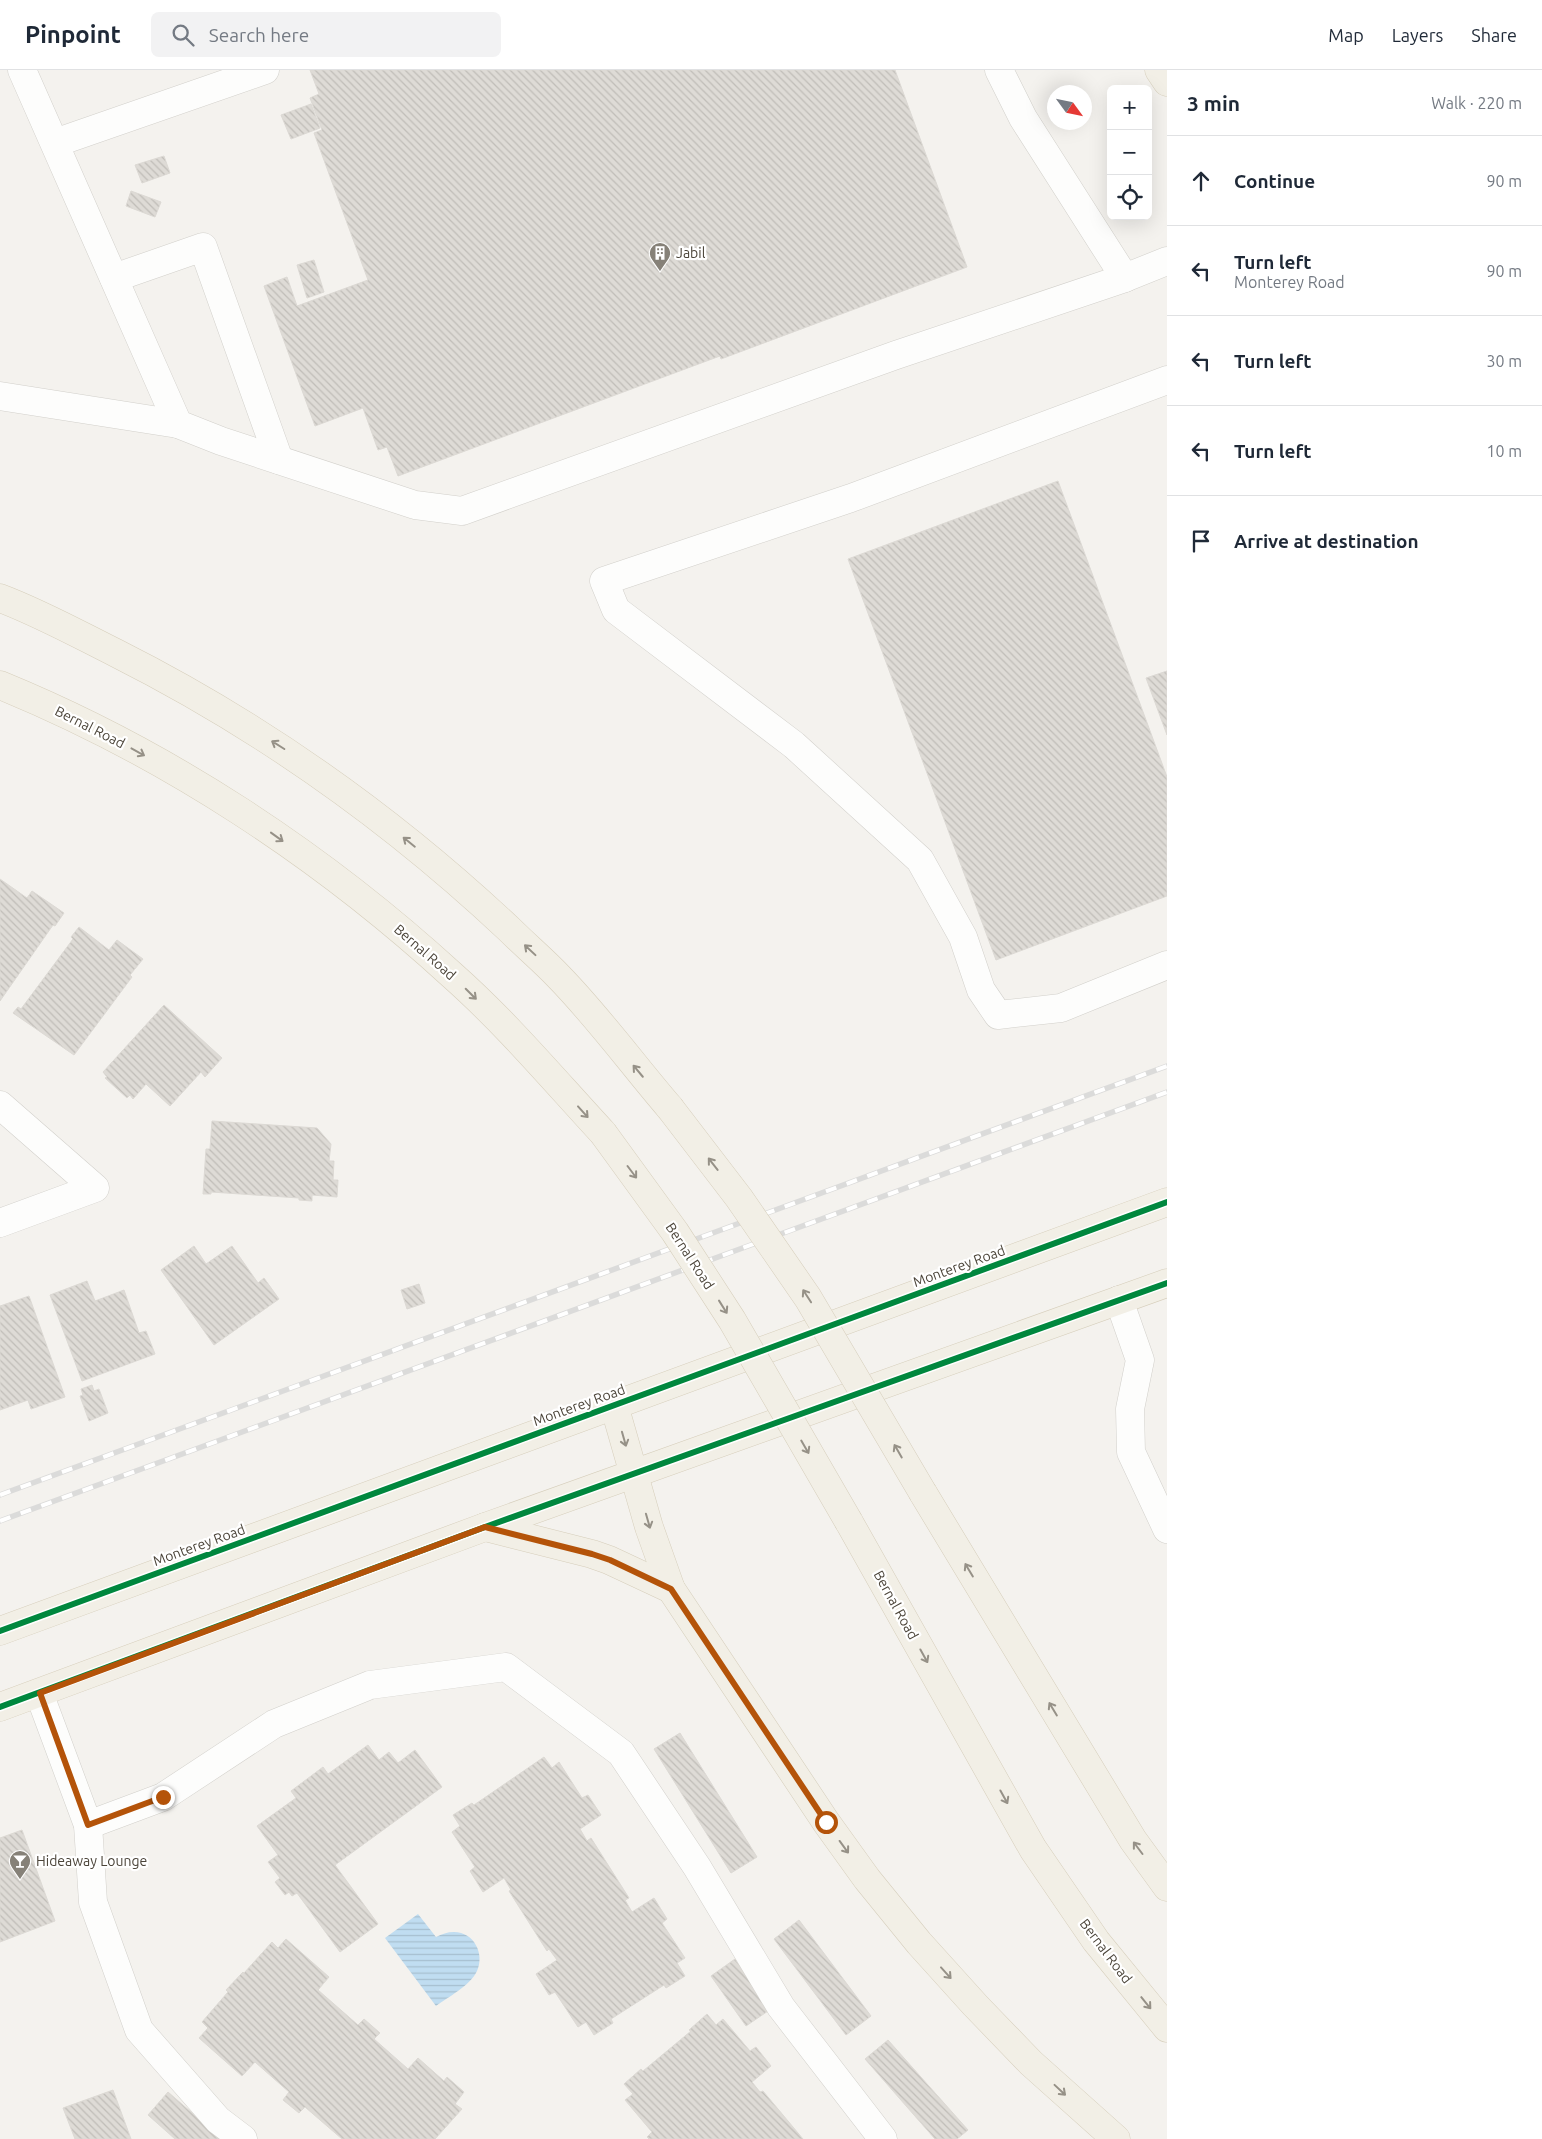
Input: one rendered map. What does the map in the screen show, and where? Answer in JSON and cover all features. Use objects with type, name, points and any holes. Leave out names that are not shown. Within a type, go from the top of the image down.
[{"type":"main road","points":[[1159,70],[1167,82]]},
{"type":"main road","points":[[0,598],[84,637],[213,705],[283,748],[407,840],[478,901],[560,978],[670,1108],[739,1198],[808,1298],[923,1493],[1133,1840],[1167,1887]]},
{"type":"main road","name":"Bernal Road","points":[[0,685],[100,731],[194,783],[270,831],[342,883],[454,976],[603,1133],[652,1198],[726,1312],[849,1522],[1033,1849],[1096,1941],[1167,2028]]},
{"type":"main road","name":"Monterey Road","points":[[0,1631],[1167,1202]]},
{"type":"main road","points":[[0,1707],[485,1527],[1167,1282]]},
{"type":"main road","points":[[614,1405],[649,1527],[671,1589],[826,1822],[867,1879],[919,1943],[975,2005],[1031,2063],[1116,2139]]},
{"type":"main road","points":[[485,1527],[592,1554],[610,1560],[671,1589]]},
{"type":"street","points":[[22,70],[178,424]]},
{"type":"street","points":[[54,143],[265,70]]},
{"type":"street","points":[[999,70],[1023,118],[1126,278]]},
{"type":"street","points":[[114,278],[203,247],[279,460]]},
{"type":"street","points":[[0,396],[178,424],[221,441],[415,505],[462,511],[896,355],[1126,278],[1167,261]]},
{"type":"street","points":[[1167,380],[851,498],[604,581],[616,610],[794,744],[920,860],[963,937],[981,990],[998,1015],[1061,1008],[1167,965]]},
{"type":"street","points":[[0,1105],[95,1188],[0,1223]]},
{"type":"street","points":[[1119,1300],[1140,1360],[1130,1409],[1131,1452],[1167,1529]]},
{"type":"street","points":[[88,1825],[163,1797],[274,1724],[370,1685],[506,1667],[621,1752],[697,1867],[781,2007],[883,2139]]},
{"type":"street","points":[[40,1693],[88,1825],[93,1902],[139,2030],[218,2120],[243,2139]]},
{"type":"water","points":[[418,1914],[436,1937],[449,1932],[461,1933],[472,1940],[479,1951],[479,1964],[474,1976],[464,1986],[436,2006],[385,1938]]},
{"type":"building","name":"Jabil","points":[[310,70],[895,70],[967,267],[721,359],[720,356],[398,476],[387,447],[378,450],[363,408],[315,426],[264,286],[287,277],[297,306],[368,280],[314,133],[322,130],[310,98],[319,94]]},
{"type":"building","points":[[311,104],[320,128],[291,139],[281,115]]},
{"type":"building","points":[[164,156],[170,173],[142,183],[135,165]]},
{"type":"building","points":[[131,191],[161,202],[155,217],[126,206]]},
{"type":"building","points":[[314,260],[324,292],[307,298],[297,265]]},
{"type":"building","points":[[1058,481],[1167,777],[1167,896],[996,960],[848,559]]},
{"type":"building","points":[[1167,671],[1167,735],[1146,678]]},
{"type":"building","points":[[0,879],[27,898],[32,891],[64,913],[55,926],[53,925],[0,1001]]},
{"type":"building","points":[[79,927],[109,950],[117,940],[143,959],[130,975],[132,977],[74,1055],[13,1013],[18,1007],[21,1009],[73,939],[71,937]]},
{"type":"building","points":[[164,1005],[222,1058],[205,1077],[201,1072],[170,1106],[146,1084],[133,1099],[130,1095],[127,1098],[105,1078],[107,1077],[103,1072]]},
{"type":"building","points":[[212,1121],[317,1128],[331,1144],[329,1161],[334,1161],[333,1180],[338,1180],[337,1197],[312,1195],[312,1201],[299,1200],[299,1198],[211,1192],[211,1194],[203,1194],[206,1149],[210,1149]]},
{"type":"building","points":[[194,1246],[206,1264],[232,1246],[258,1283],[264,1278],[279,1299],[214,1345],[161,1270]]},
{"type":"building","points":[[87,1281],[95,1301],[124,1290],[139,1333],[146,1331],[155,1354],[82,1381],[50,1295]]},
{"type":"building","points":[[419,1284],[425,1303],[407,1309],[401,1290]]},
{"type":"building","points":[[29,1296],[65,1397],[31,1409],[28,1400],[0,1410],[0,1306]]},
{"type":"building","points":[[92,1385],[94,1391],[99,1389],[108,1413],[89,1421],[80,1396],[83,1395],[81,1389]]},
{"type":"building","points":[[680,1733],[757,1857],[731,1873],[654,1749]]},
{"type":"building","points":[[368,1745],[379,1760],[389,1752],[398,1763],[415,1750],[442,1787],[335,1865],[378,1924],[340,1952],[297,1893],[292,1896],[289,1892],[285,1895],[275,1882],[280,1878],[268,1862],[278,1855],[257,1826],[296,1798],[291,1791],[323,1767],[328,1774]]},
{"type":"building","points":[[544,1757],[552,1768],[559,1762],[582,1798],[588,1795],[601,1815],[580,1829],[587,1841],[591,1838],[629,1898],[625,1900],[632,1912],[654,1898],[667,1919],[662,1923],[685,1958],[677,1963],[685,1976],[666,1988],[664,1985],[611,2019],[613,2023],[594,2035],[586,2022],[578,2027],[555,1992],[549,1995],[536,1974],[557,1960],[549,1949],[547,1951],[509,1891],[511,1890],[504,1878],[483,1892],[470,1871],[475,1867],[452,1832],[460,1826],[453,1815],[472,1803],[474,1805]]},
{"type":"building","name":"Hideaway Lounge","points":[[22,1830],[55,1921],[0,1942],[0,1838]]},
{"type":"building","points":[[799,1920],[871,2016],[846,2035],[774,1939]]},
{"type":"building","points":[[286,1939],[329,1977],[318,1990],[358,2025],[364,2019],[380,2033],[374,2039],[408,2069],[418,2058],[444,2081],[447,2077],[464,2092],[455,2104],[462,2109],[435,2139],[342,2139],[305,2107],[299,2113],[283,2100],[289,2092],[255,2062],[242,2076],[199,2038],[208,2028],[202,2022],[228,1992],[226,1990],[272,1942],[278,1948]]},
{"type":"building","points":[[735,1959],[771,2009],[746,2026],[711,1976]]},
{"type":"building","points":[[707,2014],[716,2025],[723,2019],[750,2051],[756,2047],[771,2066],[752,2082],[760,2092],[763,2091],[803,2139],[649,2139],[647,2137],[652,2132],[625,2100],[633,2094],[624,2084],[641,2069],[643,2071],[691,2031],[689,2030]]},
{"type":"building","points":[[888,2040],[968,2130],[957,2139],[935,2139],[865,2059]]},
{"type":"building","points":[[113,2090],[131,2139],[75,2139],[63,2108]]},
{"type":"building","points":[[168,2092],[222,2139],[175,2139],[148,2115]]},
{"type":"railway","points":[[0,1495],[1167,1066]]},
{"type":"railway","points":[[0,1521],[1167,1092]]},
{"type":"cycle path","points":[[0,1631],[1167,1202]]},
{"type":"cycle path","points":[[0,1707],[485,1527],[1167,1283]]},
{"type":"place","name":"Jabil","points":[[660,272]]},
{"type":"place","name":"Hideaway Lounge","points":[[20,1880]]},
{"type":"route","points":[[163,1797],[88,1825],[40,1693],[485,1527],[610,1560],[671,1589],[826,1822]]}]
